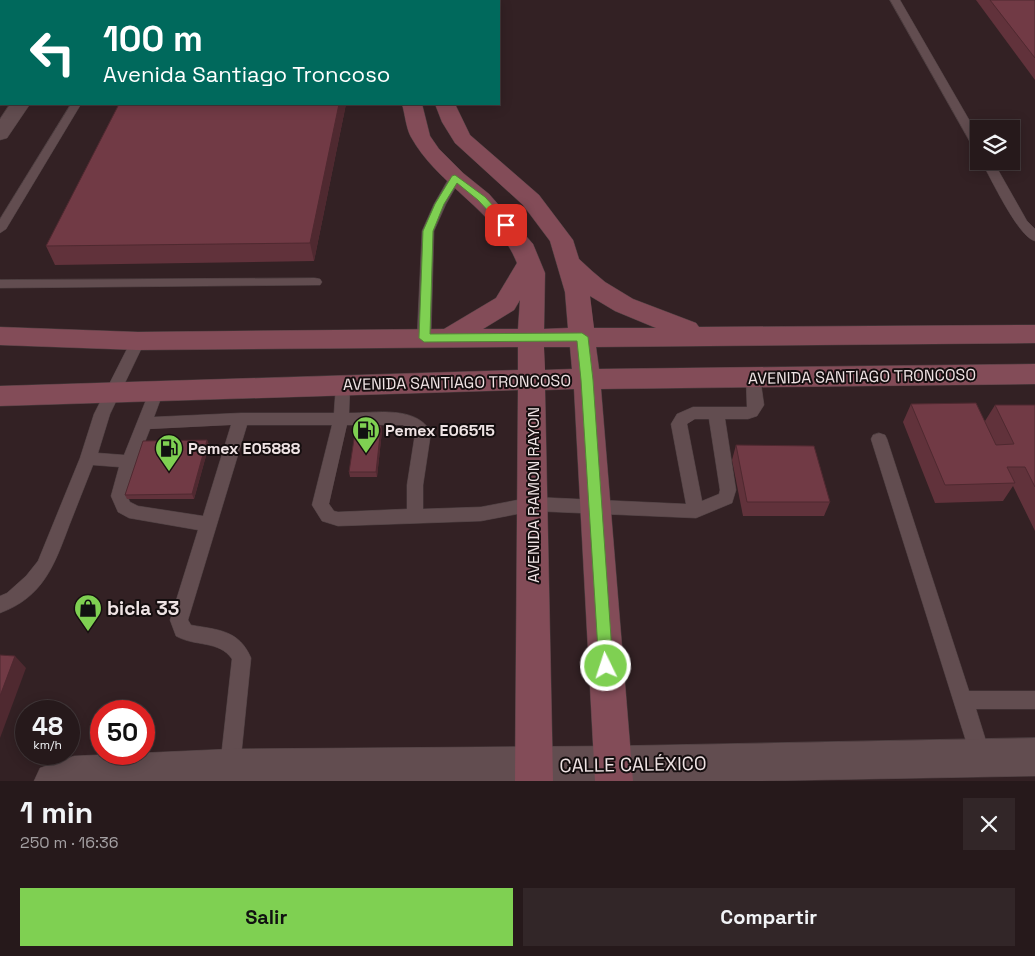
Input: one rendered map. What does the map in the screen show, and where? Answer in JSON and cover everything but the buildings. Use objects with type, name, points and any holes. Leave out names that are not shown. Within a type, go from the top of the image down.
[{"type":"main road","name":"AVENIDA RAMON RAYON","points":[[412,105],[420,136],[432,153],[455,178],[481,198],[506,225],[521,244],[533,273],[531,338],[533,773]]},
{"type":"main road","points":[[445,105],[452,122],[462,139],[531,200],[561,240],[577,292],[587,380],[613,773]]},
{"type":"main road","points":[[450,338],[505,304],[529,262]]},
{"type":"main road","points":[[569,263],[602,294],[646,315],[710,337]]},
{"type":"main road","points":[[0,336],[138,341],[1035,334]]},
{"type":"main road","name":"AVENIDA SANTIAGO TRONCOSO","points":[[0,396],[344,384],[532,380],[1035,374]]},
{"type":"street","points":[[0,134],[19,105]]},
{"type":"street","name":"CALLE CALÉXICO","points":[[53,781],[74,775],[230,768],[613,773],[1035,757]]},
{"type":"lane","points":[[895,0],[970,131]]},
{"type":"lane","points":[[0,229],[75,105]]},
{"type":"lane","points":[[992,170],[1022,223],[1035,237]]},
{"type":"lane","points":[[424,338],[428,231],[440,204],[455,178]]},
{"type":"lane","points":[[0,284],[315,282]]},
{"type":"lane","points":[[0,605],[13,599],[32,582],[45,566],[88,458],[102,414],[138,341]]},
{"type":"lane","points":[[696,511],[679,424],[686,414],[752,412],[756,405],[753,378]]},
{"type":"lane","points":[[344,384],[341,419],[320,505],[328,516],[338,519],[480,514],[533,504],[696,511],[726,498],[728,490],[716,413]]},
{"type":"lane","points":[[157,390],[129,462],[119,496],[124,507],[135,513],[209,524]]},
{"type":"lane","points":[[144,423],[242,419],[404,419],[412,422],[423,432],[415,485],[415,516]]},
{"type":"lane","points":[[230,768],[242,658],[239,650],[226,640],[188,633],[183,630],[179,620],[242,419]]},
{"type":"lane","points":[[879,439],[981,758]]},
{"type":"lane","points":[[88,458],[129,462]]},
{"type":"lane","points":[[962,700],[1035,700]]},
{"type":"place","name":"Pemex E06515","points":[[366,454]]},
{"type":"place","name":"Pemex E05888","points":[[169,472]]},
{"type":"place","name":"bicla 33","points":[[88,632]]},
{"type":"route","points":[[506,225],[481,198],[455,178],[440,204],[428,231],[424,338],[582,337],[587,380],[606,666]]}]
